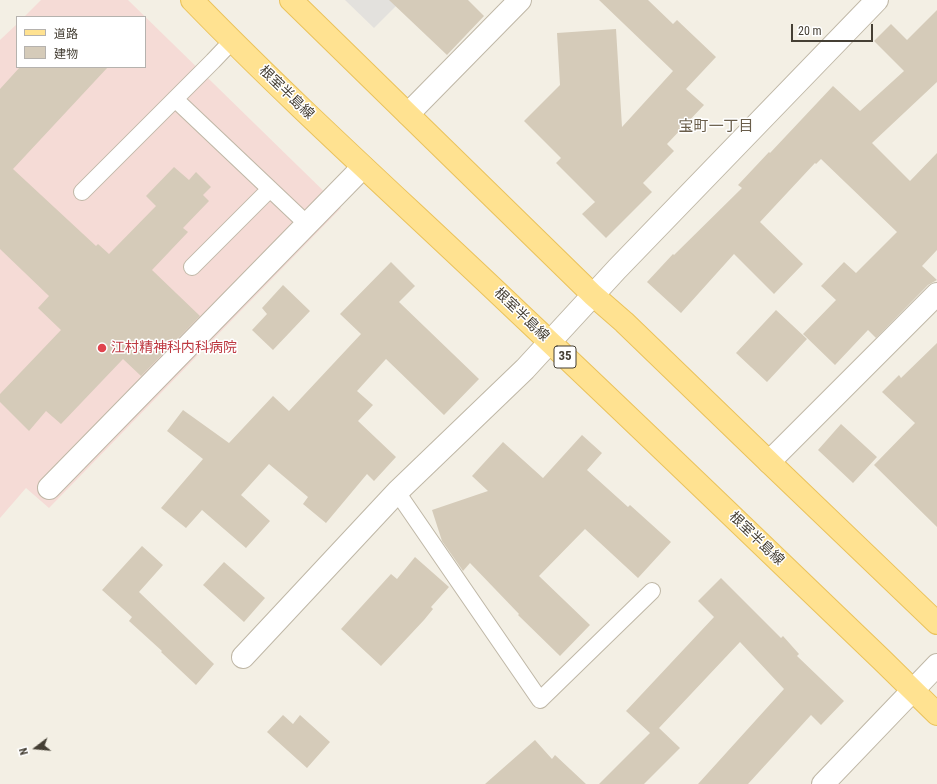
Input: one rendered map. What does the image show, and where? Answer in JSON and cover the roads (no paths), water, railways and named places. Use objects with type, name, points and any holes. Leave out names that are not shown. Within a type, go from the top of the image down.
[{"type":"main road","name":"根室半島線","points":[[192,0],[232,41],[363,167],[550,343],[937,714]]},
{"type":"main road","points":[[291,0],[593,295],[624,322],[937,623]]},
{"type":"street","points":[[408,114],[520,0]]},
{"type":"street","points":[[243,657],[397,492],[550,343],[593,295],[877,0]]},
{"type":"street","points":[[49,488],[363,167]]},
{"type":"street","points":[[769,462],[937,294]]},
{"type":"street","points":[[823,784],[937,665]]},
{"type":"lane","points":[[82,192],[232,41]]},
{"type":"lane","points":[[175,99],[307,224]]},
{"type":"lane","points":[[192,267],[270,189]]},
{"type":"lane","points":[[397,492],[540,700],[652,591]]},
{"type":"place","name":"江村精神科内科病院","points":[[102,348]]},
{"type":"district","name":"宝町一丁目","points":[[716,127]]}]
